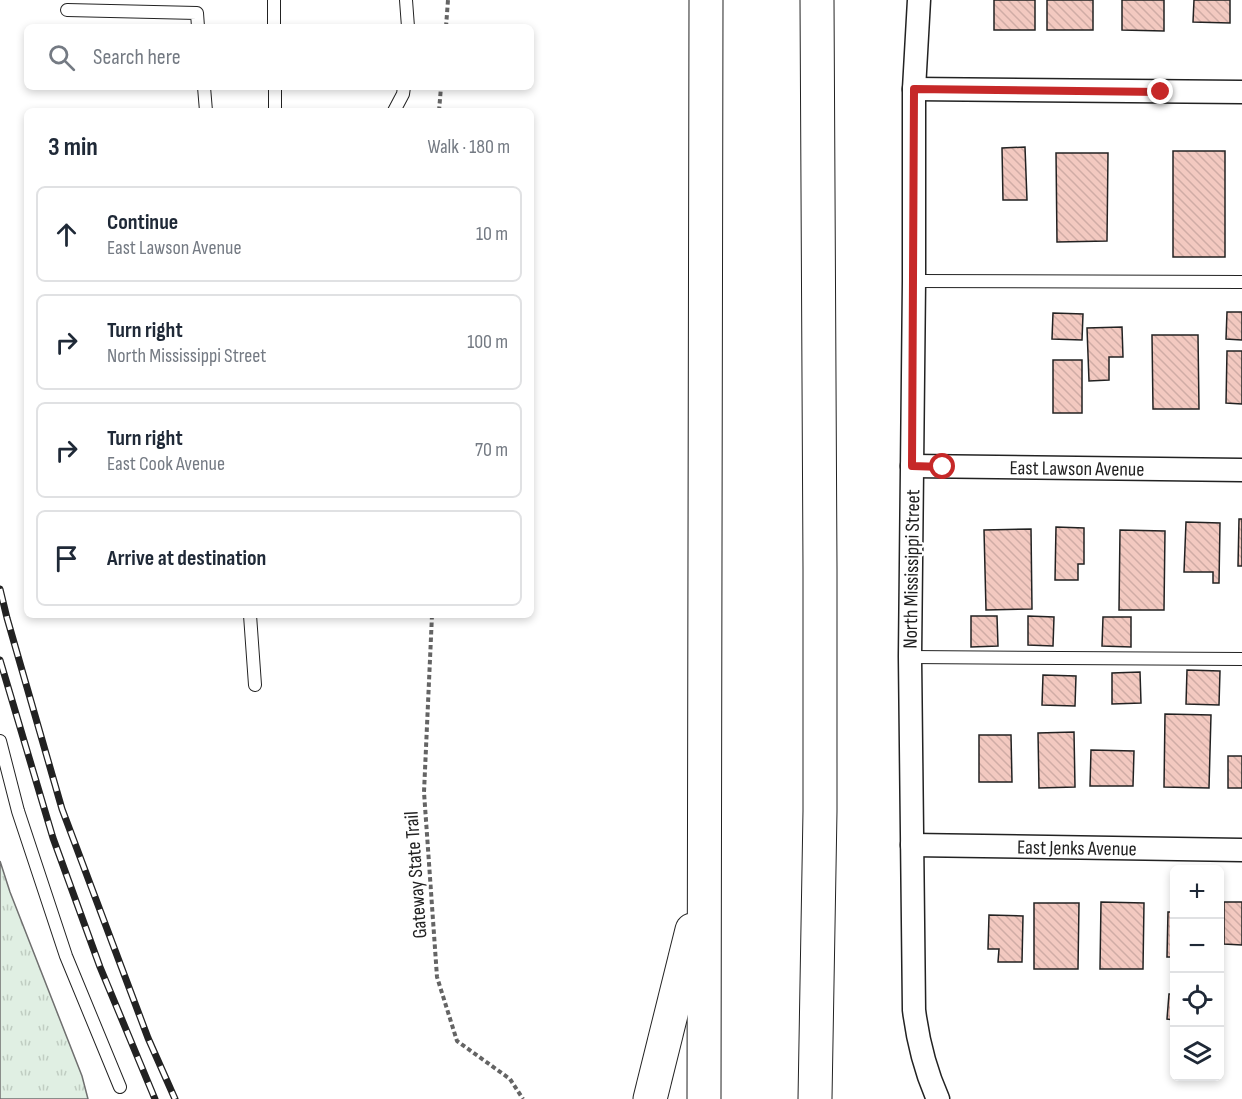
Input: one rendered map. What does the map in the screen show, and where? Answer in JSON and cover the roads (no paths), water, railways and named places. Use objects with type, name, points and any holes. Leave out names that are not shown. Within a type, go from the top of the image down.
[{"type":"highway","points":[[704,1099],[706,0]]},
{"type":"highway","points":[[816,1096],[820,811],[817,0]]},
{"type":"highway","points":[[650,1099],[704,879]]},
{"type":"street","name":"North Mississippi Street","points":[[919,0],[914,89],[910,657],[914,1010],[918,1041],[927,1076],[938,1099]]},
{"type":"street","points":[[914,89],[1242,92]]},
{"type":"street","name":"East Lawson Avenue","points":[[912,466],[1242,470]]},
{"type":"street","name":"East Jenks Avenue","points":[[912,845],[1242,849]]},
{"type":"lane","points":[[274,0],[274,24]]},
{"type":"lane","points":[[406,0],[408,24]]},
{"type":"lane","points":[[67,10],[197,13],[198,24]]},
{"type":"lane","points":[[204,90],[206,108]]},
{"type":"lane","points":[[275,90],[275,108]]},
{"type":"lane","points":[[396,108],[404,90]]},
{"type":"lane","points":[[914,281],[1242,282]]},
{"type":"lane","points":[[250,618],[255,686]]},
{"type":"lane","points":[[910,657],[1242,659]]},
{"type":"lane","points":[[0,741],[18,811],[66,956],[120,1087]]},
{"type":"railway","points":[[0,589],[62,809],[148,1038],[175,1099]]},
{"type":"railway","points":[[0,660],[53,838],[100,967],[155,1099]]}]
